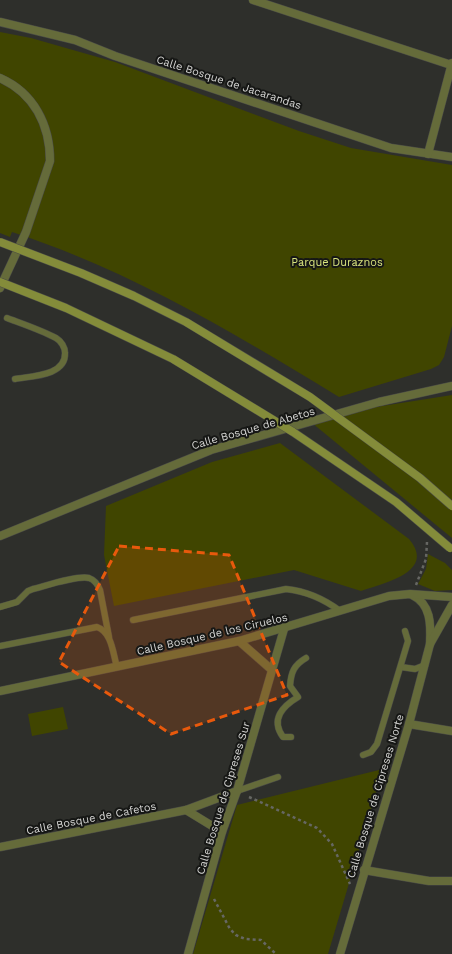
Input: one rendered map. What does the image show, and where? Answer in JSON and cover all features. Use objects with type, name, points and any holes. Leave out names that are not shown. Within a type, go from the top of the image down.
[{"type":"main road","points":[[0,242],[94,279],[186,322],[310,397],[420,478],[452,506]]},
{"type":"main road","points":[[0,282],[66,308],[173,359],[299,436],[396,502],[450,548]]},
{"type":"street","points":[[253,0],[452,64],[428,154]]},
{"type":"street","name":"Calle Bosque de Jacarandas","points":[[0,22],[75,40],[115,56],[384,146],[452,157]]},
{"type":"street","points":[[0,78],[16,87],[33,103],[45,125],[50,149],[50,161],[26,232],[0,288]]},
{"type":"street","name":"Calle Bosque de Abetos","points":[[0,536],[211,450],[379,402],[452,386]]},
{"type":"street","name":"Calle Bosque de los Ciruelos","points":[[0,690],[239,641],[284,629],[389,596],[410,594],[452,597]]},
{"type":"street","name":"Calle Bosque de Cipreses Norte","points":[[410,594],[421,601],[428,613],[430,644]]},
{"type":"street","name":"Calle Bosque de Cipreses Norte","points":[[340,954],[409,724],[430,644],[452,605]]},
{"type":"street","name":"Calle Bosque de Cipreses Sur","points":[[188,954],[222,832],[237,791],[284,629]]},
{"type":"street","points":[[239,641],[272,670]]},
{"type":"street","points":[[409,724],[452,731]]},
{"type":"street","name":"Calle Bosque de Cafetos","points":[[0,847],[186,810],[237,791]]},
{"type":"street","points":[[186,810],[222,832]]},
{"type":"street","points":[[364,870],[429,881],[452,881]]},
{"type":"lane","points":[[7,318],[60,341],[65,354],[60,367],[53,372],[15,380]]},
{"type":"lane","points":[[0,607],[17,602],[33,589],[81,578],[89,578],[96,583],[100,590],[109,637],[117,667]]},
{"type":"lane","points":[[133,620],[286,589],[302,591],[332,605],[340,612]]},
{"type":"lane","points":[[0,646],[92,628],[102,629],[109,637]]},
{"type":"lane","points":[[363,755],[371,752],[377,744],[408,641],[405,631]]},
{"type":"lane","points":[[291,737],[283,737],[278,729],[278,720],[282,710],[298,697],[290,686],[291,673],[296,664],[306,658]]},
{"type":"lane","points":[[401,667],[415,669],[425,665]]},
{"type":"lane","points":[[237,791],[278,777]]},
{"type":"path","points":[[410,594],[420,578],[426,559]]},
{"type":"path","points":[[237,791],[291,815],[321,831],[332,844],[356,897]]},
{"type":"path","points":[[208,886],[230,929],[246,939],[261,940],[276,954]]},
{"type":"highlighted area","points":[[119,546],[229,555],[287,695],[171,734],[59,662]]},
{"type":"green space","name":"Parque Duraznos","points":[[0,32],[31,38],[115,62],[299,131],[351,148],[452,165],[452,326],[444,357],[439,365],[431,369],[339,397],[220,327],[139,284],[55,247],[12,232],[10,237],[0,233]]},
{"type":"green space","points":[[452,395],[452,538],[306,418]]},
{"type":"green space","points":[[280,443],[409,539],[416,550],[416,560],[412,568],[393,580],[361,591],[294,570],[114,606],[104,555],[106,506],[212,462]]},
{"type":"green space","points":[[428,554],[445,563],[452,570],[452,590],[435,591],[418,584],[426,569]]},
{"type":"green space","points":[[63,707],[68,729],[32,736],[28,714]]},
{"type":"green space","points":[[383,769],[328,954],[193,954],[237,805]]}]
